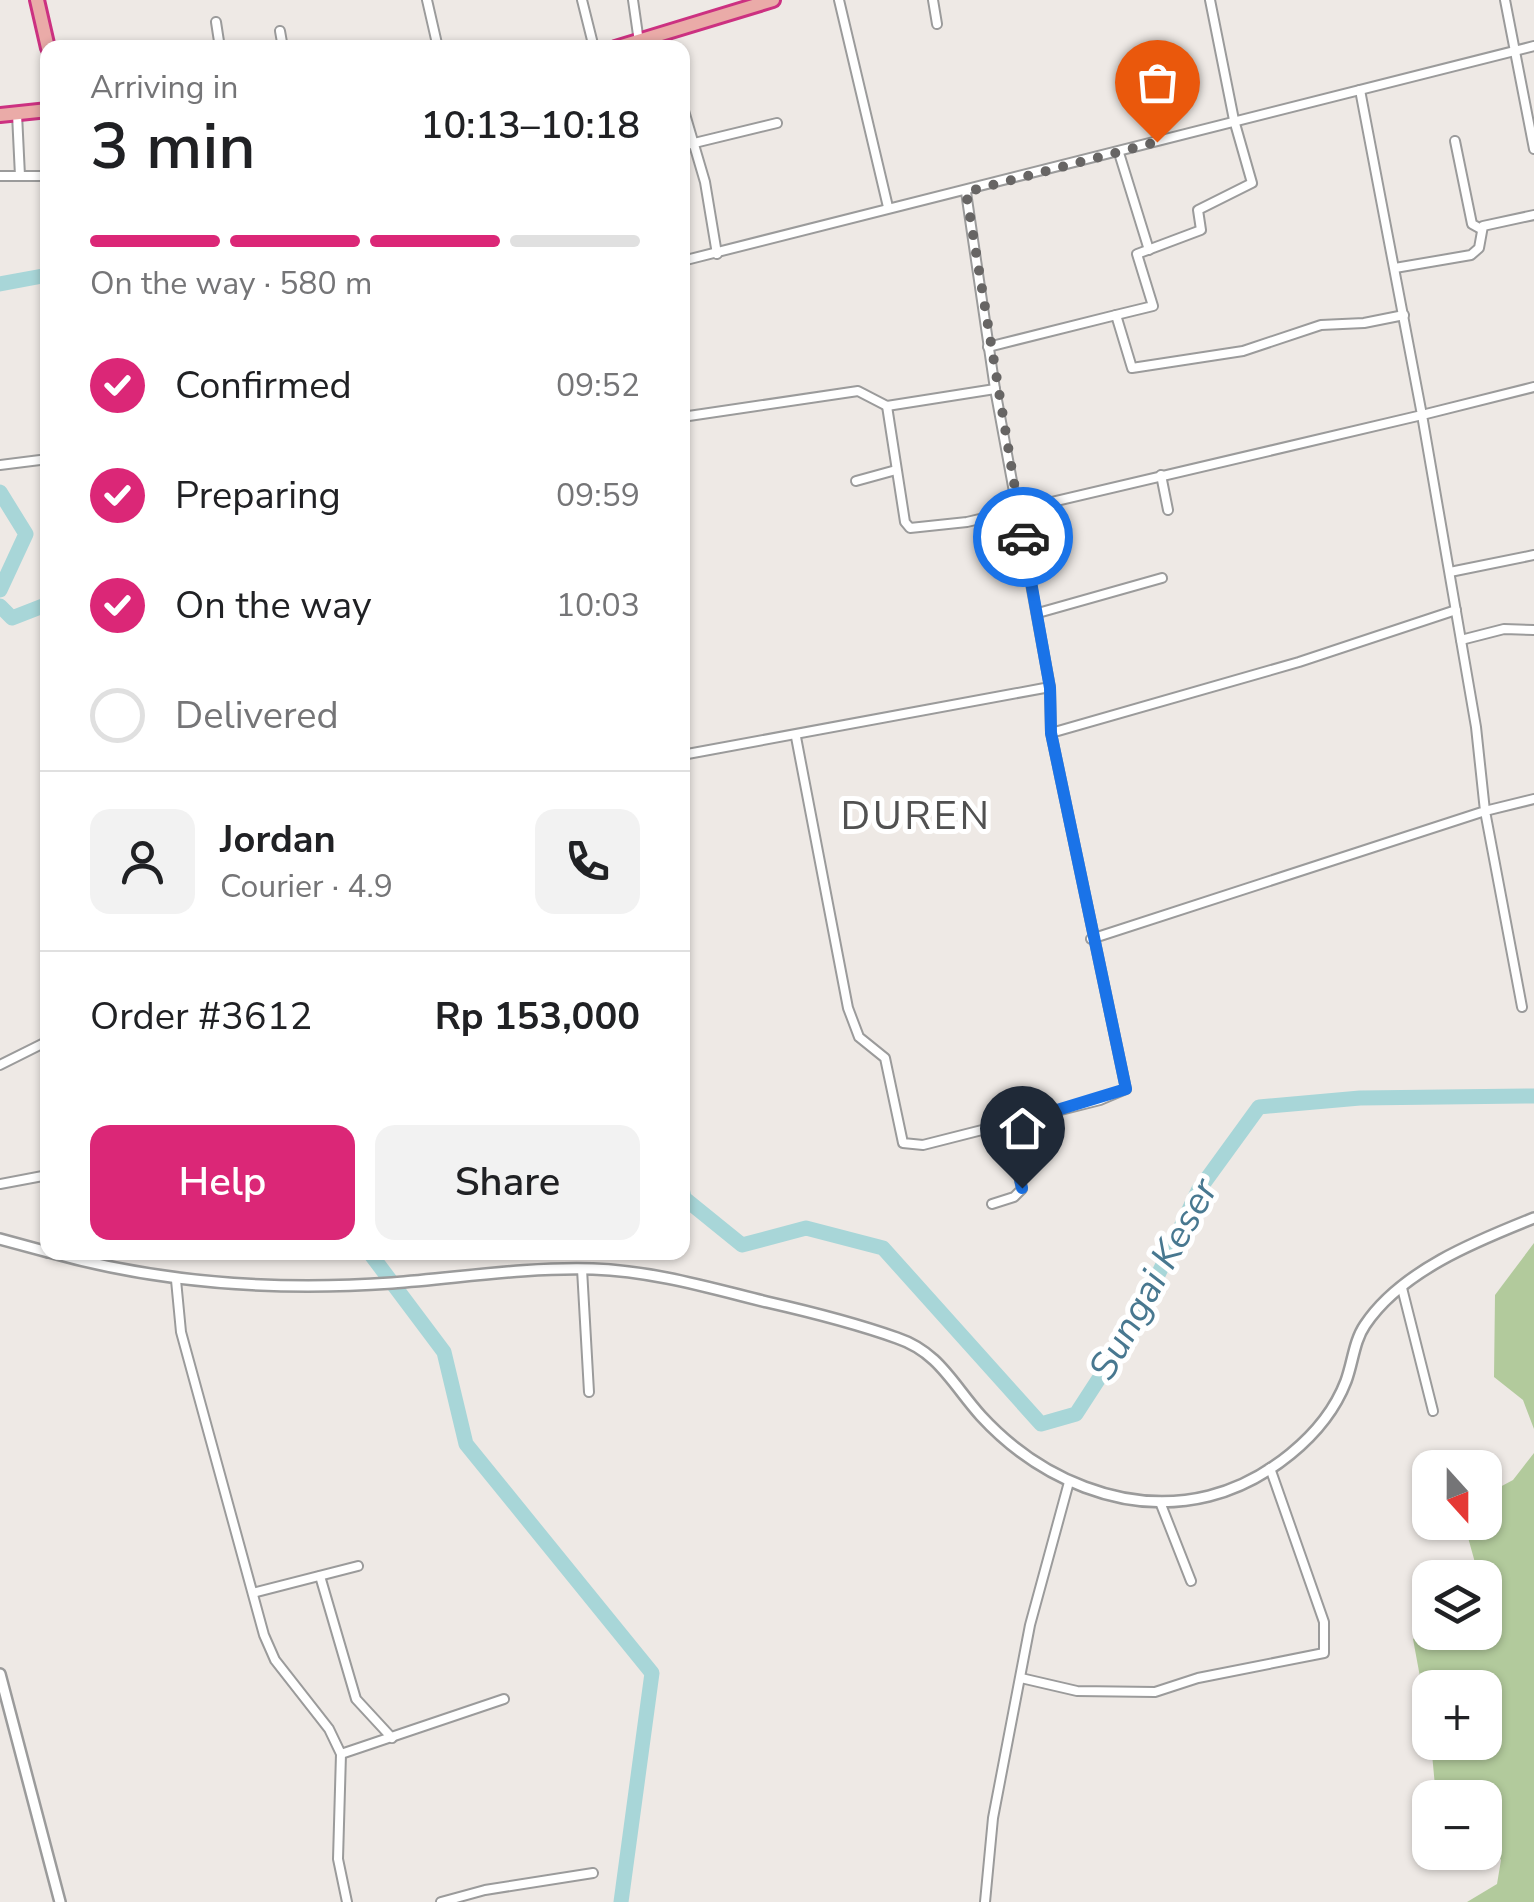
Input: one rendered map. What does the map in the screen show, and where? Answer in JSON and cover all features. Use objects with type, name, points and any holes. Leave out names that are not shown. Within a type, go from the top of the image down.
[{"type":"highway","points":[[37,0],[46,40]]},
{"type":"highway","points":[[668,40],[737,5],[773,0]]},
{"type":"highway","points":[[0,115],[40,111]]},
{"type":"street","points":[[427,0],[436,40]]},
{"type":"street","points":[[582,0],[592,40]]},
{"type":"street","points":[[633,0],[639,40]]},
{"type":"street","points":[[839,0],[888,207]]},
{"type":"street","points":[[932,0],[937,24]]},
{"type":"street","points":[[988,347],[1152,306],[1136,256],[1201,230],[1198,210],[1252,183],[1234,120],[1210,0]]},
{"type":"street","points":[[1505,0],[1534,150]]},
{"type":"street","points":[[216,22],[219,40]]},
{"type":"street","points":[[280,31],[281,40]]},
{"type":"street","points":[[690,259],[1534,46]]},
{"type":"street","points":[[1360,90],[1450,572],[1485,810],[1522,1007]]},
{"type":"street","points":[[16,114],[20,176]]},
{"type":"street","points":[[690,144],[776,123]]},
{"type":"street","points":[[690,130],[717,254]]},
{"type":"street","points":[[1455,141],[1472,224],[1481,229],[1534,215]]},
{"type":"street","points":[[1119,153],[1149,250]]},
{"type":"street","points":[[0,176],[40,176]]},
{"type":"street","points":[[796,737],[848,1008],[858,1038],[885,1058],[903,1143],[910,1147],[1008,1125],[1126,1089],[1051,733],[1050,688],[995,389],[966,192]]},
{"type":"street","points":[[1395,268],[1470,255],[1479,248],[1481,229]]},
{"type":"street","points":[[1116,316],[1132,368],[1242,352],[1320,325],[1364,324],[1404,315]]},
{"type":"street","points":[[887,406],[896,470],[910,528],[1018,510],[1534,387]]},
{"type":"street","points":[[690,416],[858,391],[887,406],[995,389]]},
{"type":"street","points":[[2,465],[40,460]]},
{"type":"street","points":[[856,482],[896,470]]},
{"type":"street","points":[[1161,475],[1168,510]]},
{"type":"street","points":[[1450,572],[1534,555]]},
{"type":"street","points":[[1038,613],[1162,578]]},
{"type":"street","points":[[1051,733],[1299,662],[1456,610]]},
{"type":"street","points":[[1460,640],[1504,629],[1534,630]]},
{"type":"street","points":[[690,754],[1050,688]]},
{"type":"street","points":[[1092,939],[1485,810],[1534,800]]},
{"type":"street","points":[[0,1065],[40,1045]]},
{"type":"street","points":[[992,1204],[1014,1197],[1022,1188],[1008,1125]]},
{"type":"street","points":[[0,1184],[40,1176]]},
{"type":"street","points":[[85,1260],[176,1280],[387,1283],[508,1270],[582,1269],[696,1283],[899,1338],[937,1360],[980,1415],[1011,1445],[1070,1482],[1128,1501],[1160,1502],[1206,1497],[1270,1468],[1323,1420],[1346,1381],[1365,1324],[1402,1288],[1439,1262],[1534,1218]]},
{"type":"street","points":[[0,1239],[40,1250]]},
{"type":"street","points":[[582,1269],[589,1392]]},
{"type":"street","points":[[176,1280],[181,1332],[275,1660],[328,1729],[341,1754],[338,1859],[346,1902]]},
{"type":"street","points":[[1402,1288],[1433,1411]]},
{"type":"street","points":[[1021,1678],[1077,1691],[1155,1692],[1198,1678],[1324,1653],[1324,1622],[1270,1468]]},
{"type":"street","points":[[985,1902],[993,1818],[1030,1625],[1070,1482]]},
{"type":"street","points":[[1160,1502],[1191,1581]]},
{"type":"street","points":[[253,1593],[358,1566]]},
{"type":"street","points":[[320,1576],[356,1699],[392,1738]]},
{"type":"street","points":[[0,1674],[60,1902]]},
{"type":"street","points":[[341,1754],[504,1699]]},
{"type":"street","points":[[441,1902],[484,1890],[592,1873]]},
{"type":"green space","points":[[1534,1243],[1534,1429],[1523,1400],[1494,1377],[1495,1295]]},
{"type":"green space","points":[[1534,1453],[1534,1902],[1467,1902],[1497,1884],[1502,1870],[1502,1780],[1434,1780],[1433,1760],[1502,1760],[1502,1670],[1419,1670],[1415,1650],[1502,1650],[1502,1560],[1474,1560],[1469,1540],[1502,1540],[1502,1486],[1513,1480]]},
{"type":"waterway","name":"Sungai Keser","points":[[0,284],[40,276]]},
{"type":"waterway","points":[[0,492],[26,534],[0,590]]},
{"type":"waterway","points":[[0,606],[12,618],[40,607]]},
{"type":"waterway","name":"Sungai Keser","points":[[690,1203],[742,1245],[806,1228],[883,1248],[1041,1424],[1076,1414],[1135,1323],[1198,1191],[1259,1107],[1360,1098],[1534,1096]]},
{"type":"waterway","points":[[375,1260],[444,1352],[466,1444],[652,1673],[621,1902]]},
{"type":"way so far","points":[[1023,537],[992,368],[966,192],[1157,142]]},
{"type":"district","name":"DUREN","points":[[916,815]]},
{"type":"route","points":[[1022,1188],[1008,1125],[1121,1094],[1126,1089],[1051,733],[1050,688],[1023,537]]}]
